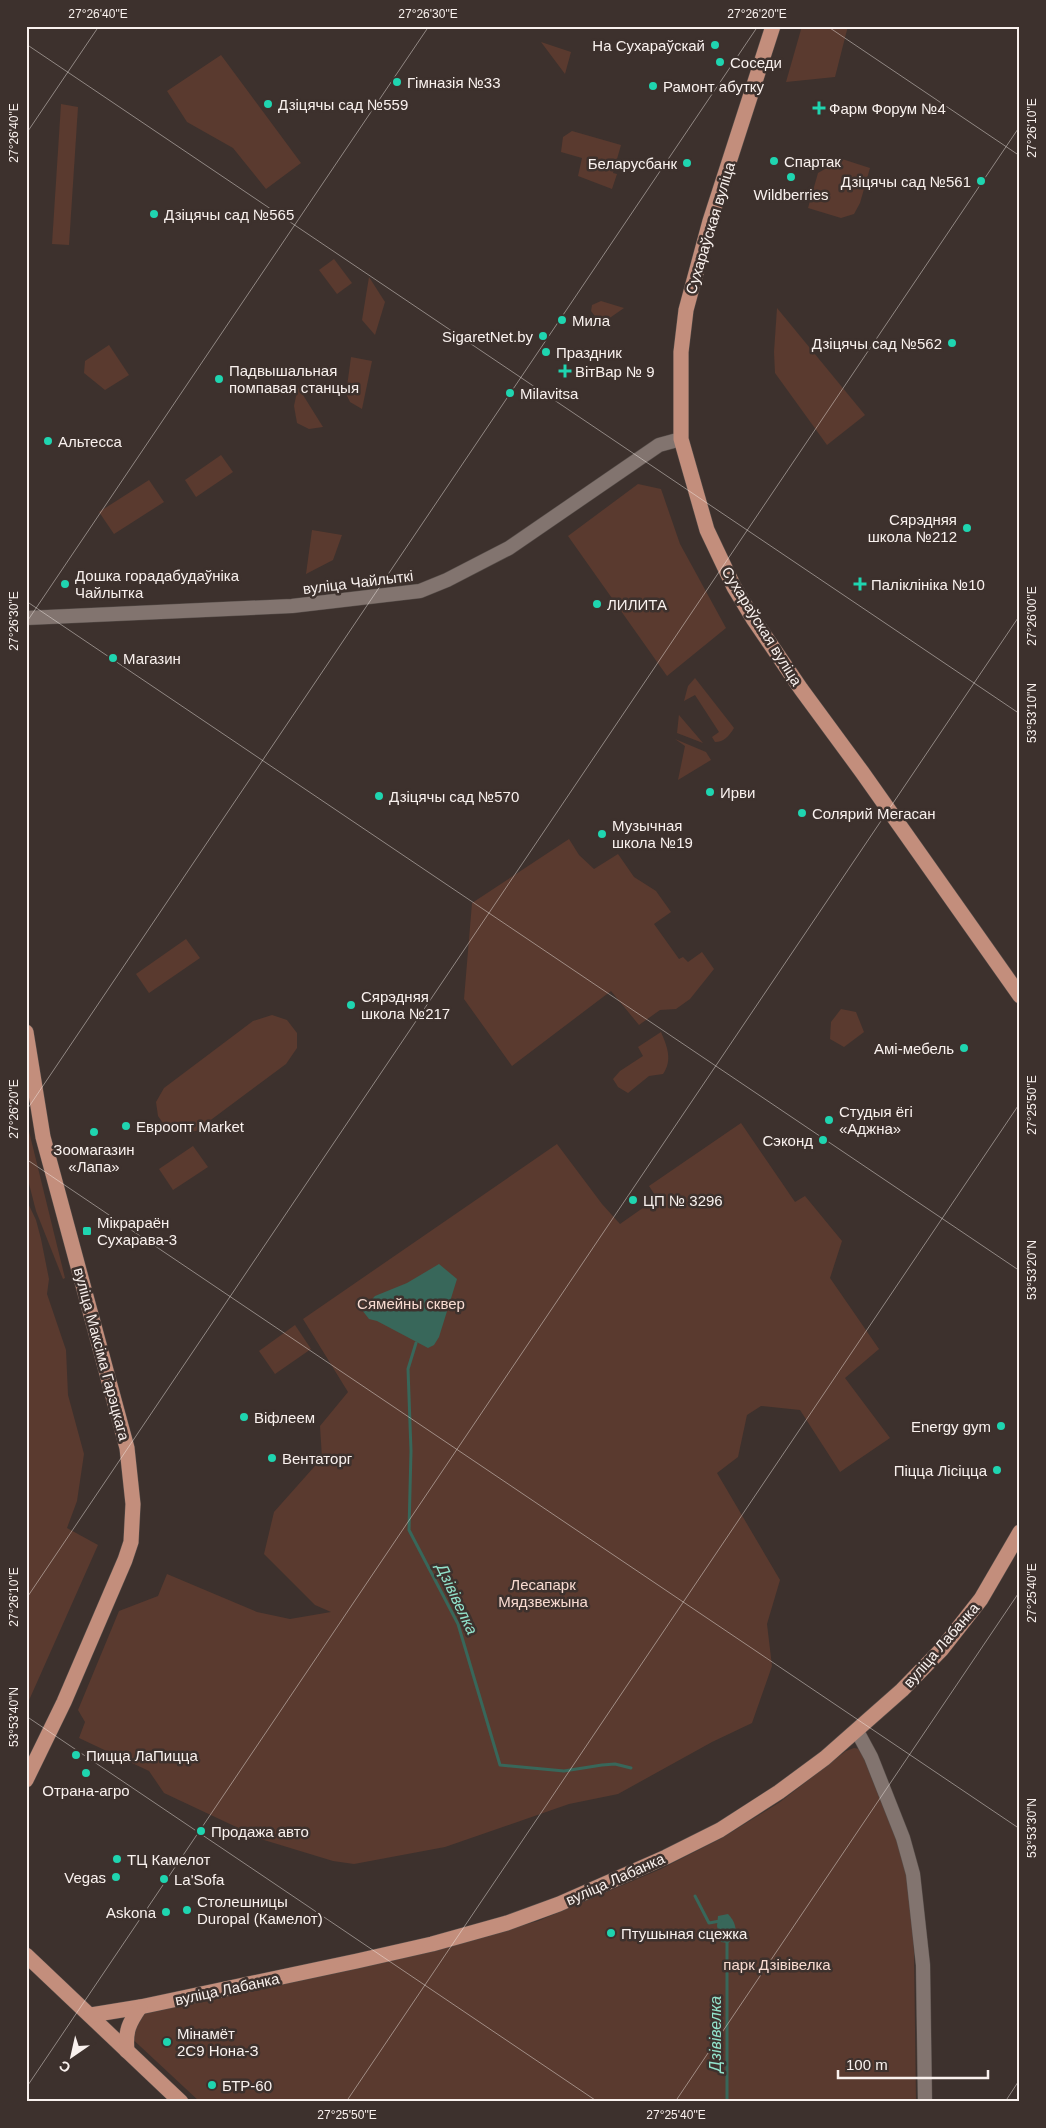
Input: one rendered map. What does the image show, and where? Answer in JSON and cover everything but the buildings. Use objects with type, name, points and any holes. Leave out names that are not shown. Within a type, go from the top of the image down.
[{"type":"main road","name":"Сухараўская вуліца","points":[[773,26],[710,220],[686,310],[681,352],[681,439],[707,530],[731,580],[754,620],[1020,996]]},
{"type":"main road","name":"вуліца Максіма Гарэцкага","points":[[26,1032],[43,1137],[128,1448],[133,1504],[131,1542],[125,1560],[64,1702],[26,1780]]},
{"type":"main road","name":"вуліца Лабанка","points":[[91,2015],[140,2007],[432,1944],[507,1923],[559,1904],[666,1857],[720,1830],[779,1792],[858,1732],[902,1690],[941,1650],[981,1599],[1020,1532]]},
{"type":"main road","points":[[26,1955],[181,2102]]},
{"type":"main road","points":[[127,2051],[126,2034],[132,2019],[140,2007]]},
{"type":"street","name":"вуліца Чайлыткі","points":[[26,618],[292,606],[420,591],[447,580],[509,548],[659,445],[681,439]]},
{"type":"street","points":[[858,1732],[871,1758],[903,1838],[913,1874],[923,1965],[925,2102]]},
{"type":"green space","points":[[802,26],[848,26],[835,77],[786,82]]},
{"type":"green space","points":[[541,42],[571,52],[565,74]]},
{"type":"green space","points":[[221,55],[301,163],[266,189],[233,148],[187,122],[167,91]]},
{"type":"green space","points":[[61,104],[78,107],[69,245],[52,244]]},
{"type":"green space","points":[[572,131],[621,145],[613,173],[617,174],[612,189],[578,176],[582,158],[561,152],[563,137]]},
{"type":"green space","points":[[842,159],[870,168],[860,203],[854,214],[841,218],[808,208],[818,173]]},
{"type":"green space","points":[[334,259],[352,283],[337,294],[319,270]]},
{"type":"green space","points":[[369,277],[385,302],[375,335],[362,320]]},
{"type":"green space","points":[[601,301],[624,308],[601,324],[591,311],[592,305]]},
{"type":"green space","points":[[777,308],[865,415],[827,445],[775,373],[774,352]]},
{"type":"green space","points":[[109,345],[129,375],[105,390],[84,373],[85,361]]},
{"type":"green space","points":[[351,357],[372,361],[362,409],[350,402],[346,394]]},
{"type":"green space","points":[[298,387],[323,427],[309,429],[297,423],[294,406]]},
{"type":"green space","points":[[221,455],[233,472],[196,497],[185,480]]},
{"type":"green space","points":[[149,480],[164,502],[114,534],[99,512]]},
{"type":"green space","points":[[638,484],[661,489],[680,544],[726,628],[667,676],[568,536]]},
{"type":"green space","points":[[312,530],[342,535],[333,560],[306,574]]},
{"type":"green space","points":[[695,678],[734,728],[724,740],[715,742],[712,737],[719,732],[695,695],[684,701],[688,686]]},
{"type":"green space","points":[[679,715],[703,743],[677,733]]},
{"type":"green space","points":[[675,739],[706,752],[711,760],[678,780],[685,746]]},
{"type":"green space","points":[[569,839],[579,855],[594,869],[618,854],[634,877],[656,891],[671,912],[654,924],[679,959],[683,957],[688,962],[702,952],[714,969],[690,999],[676,1009],[660,1010],[639,1025],[611,991],[512,1066],[464,999],[472,903]]},
{"type":"green space","points":[[186,939],[200,958],[149,993],[136,974]]},
{"type":"green space","points":[[841,1009],[856,1012],[864,1032],[844,1047],[830,1039],[831,1022]]},
{"type":"green space","points":[[272,1015],[287,1020],[297,1033],[297,1048],[286,1064],[196,1131],[178,1133],[165,1126],[158,1116],[156,1102],[164,1088],[253,1021]]},
{"type":"green space","points":[[661,1032],[667,1048],[668,1058],[668,1064],[663,1074],[649,1076],[628,1093],[618,1087],[613,1079],[620,1071],[643,1056],[638,1047]]},
{"type":"green space","points":[[26,1119],[65,1278],[63,1279],[36,1211],[26,1172]]},
{"type":"green space","name":"Лесапарк Мядзвежына","points":[[741,1123],[795,1202],[805,1196],[842,1241],[830,1278],[879,1349],[845,1378],[890,1438],[840,1472],[800,1410],[761,1406],[747,1415],[738,1457],[717,1473],[780,1580],[767,1624],[772,1666],[752,1723],[712,1742],[618,1794],[569,1804],[445,1847],[354,1864],[333,1861],[264,1840],[164,1793],[149,1771],[79,1738],[85,1722],[78,1710],[119,1611],[158,1596],[167,1574],[257,1612],[290,1619],[331,1612],[315,1605],[264,1554],[274,1512],[322,1458],[320,1426],[348,1392],[303,1319],[557,1144],[602,1204],[620,1224],[657,1198],[649,1186]]},
{"type":"green space","points":[[193,1146],[208,1167],[173,1190],[159,1169]]},
{"type":"green space","points":[[26,1199],[36,1220],[41,1239],[49,1279],[47,1294],[66,1350],[68,1395],[84,1454],[77,1501],[67,1528],[98,1545],[26,1707]]},
{"type":"green space","points":[[295,1325],[311,1349],[275,1374],[259,1351]]},
{"type":"green space","name":"парк Дзівівелка","points":[[854,1748],[860,1749],[903,1856],[911,1905],[914,1953],[916,2102],[200,2102],[126,2033],[122,2024],[127,2014],[427,1952],[538,1921],[661,1869],[722,1838],[780,1802],[846,1751]]},
{"type":"water","points":[[439,1264],[457,1279],[439,1337],[434,1345],[428,1348],[377,1321],[369,1319],[362,1310],[375,1296],[407,1283]]},
{"type":"water","points":[[728,1914],[734,1922],[736,1931],[735,1938],[728,1943],[721,1942],[717,1926],[718,1916]]},
{"type":"waterway","name":"Дзівівелка","points":[[416,1343],[408,1369],[411,1451],[409,1530],[458,1624],[500,1765],[564,1771],[615,1764],[631,1768]]},
{"type":"waterway","name":"Дзівівелка","points":[[695,1896],[709,1923],[720,1921]]},
{"type":"waterway","name":"Дзівівелка","points":[[727,1939],[727,2102]]},
{"type":"place","name":"На Сухараўскай","points":[[715,45]]},
{"type":"place","name":"Соседи","points":[[720,62]]},
{"type":"place","name":"Гімназія №33","points":[[397,82]]},
{"type":"place","name":"Рамонт абутку","points":[[653,86]]},
{"type":"place","name":"Дзіцячы сад №559","points":[[268,104]]},
{"type":"place","name":"Фарм Форум №4","points":[[819,108]]},
{"type":"place","name":"Спартак","points":[[774,161]]},
{"type":"place","name":"Беларусбанк","points":[[687,163]]},
{"type":"place","name":"Wildberries","points":[[791,177]]},
{"type":"place","name":"Дзіцячы сад №561","points":[[981,181]]},
{"type":"place","name":"Дзіцячы сад №565","points":[[154,214]]},
{"type":"place","name":"Мила","points":[[562,320]]},
{"type":"place","name":"SigaretNet.by","points":[[543,336]]},
{"type":"place","name":"Дзіцячы сад №562","points":[[952,343]]},
{"type":"place","name":"Праздник","points":[[546,352]]},
{"type":"place","name":"ВітВар № 9","points":[[565,371]]},
{"type":"place","name":"Падвышальная помпавая станцыя","points":[[219,379]]},
{"type":"place","name":"Milavitsa","points":[[510,393]]},
{"type":"place","name":"Альтесса","points":[[48,441]]},
{"type":"place","name":"Сярэдняя школа №212","points":[[967,528]]},
{"type":"place","name":"Дошка горадабудаўніка Чайлытка","points":[[65,584]]},
{"type":"place","name":"Паліклініка №10","points":[[860,584]]},
{"type":"place","name":"ЛИЛИТА","points":[[597,604]]},
{"type":"place","name":"Магазин","points":[[113,658]]},
{"type":"place","name":"Ирви","points":[[710,792]]},
{"type":"place","name":"Дзіцячы сад №570","points":[[379,796]]},
{"type":"place","name":"Солярий Мегасан","points":[[802,813]]},
{"type":"place","name":"Музычная школа №19","points":[[602,834]]},
{"type":"place","name":"Сярэдняя школа №217","points":[[351,1005]]},
{"type":"place","name":"Амі-мебель","points":[[964,1048]]},
{"type":"place","name":"Студыя ёгі «Аджна»","points":[[829,1120]]},
{"type":"place","name":"Евроопт Market","points":[[126,1126]]},
{"type":"place","name":"Зоомагазин «Лапа»","points":[[94,1132]]},
{"type":"place","name":"Сэконд","points":[[823,1140]]},
{"type":"place","name":"ЦП № 3296","points":[[633,1200]]},
{"type":"place","name":"Мікрараён Сухарава-3","points":[[87,1231]]},
{"type":"place","name":"Віфлеем","points":[[244,1417]]},
{"type":"place","name":"Energy gym","points":[[1001,1426]]},
{"type":"place","name":"Вентаторг","points":[[272,1458]]},
{"type":"place","name":"Піцца Лісіцца","points":[[997,1470]]},
{"type":"place","name":"Пицца ЛаПицца","points":[[76,1755]]},
{"type":"place","name":"Отрана-агро","points":[[86,1773]]},
{"type":"place","name":"Продажа авто","points":[[201,1831]]},
{"type":"place","name":"ТЦ Камелот","points":[[117,1859]]},
{"type":"place","name":"Vegas","points":[[116,1877]]},
{"type":"place","name":"La'Sofa","points":[[164,1879]]},
{"type":"place","name":"Столешницы Duropal (Камелот)","points":[[187,1910]]},
{"type":"place","name":"Askona","points":[[166,1912]]},
{"type":"place","name":"Птушыная сцежка","points":[[611,1933]]},
{"type":"place","name":"Мінамёт 2С9 Нона-З","points":[[167,2042]]},
{"type":"place","name":"БТР-60","points":[[212,2085]]},
{"type":"park label","name":"Сямейны сквер","points":[[411,1303]]}]
